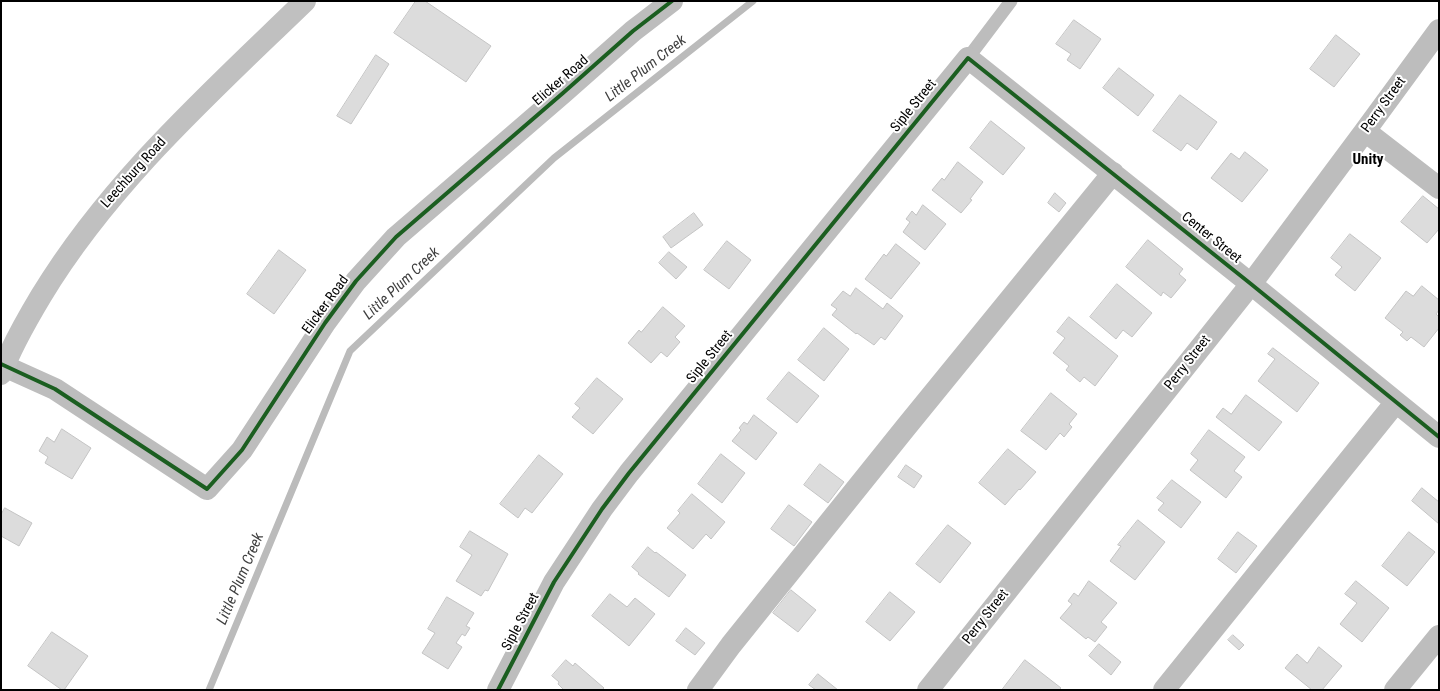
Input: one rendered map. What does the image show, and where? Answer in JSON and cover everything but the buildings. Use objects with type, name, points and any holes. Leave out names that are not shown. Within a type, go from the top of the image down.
[{"type":"street","name":"Leechburg Road","points":[[2,368],[50,280],[104,206],[166,137],[305,1]]},
{"type":"street","name":"Elicker Road","points":[[2,368],[54,389],[207,489],[242,450],[325,323],[356,281],[396,237],[633,31],[672,1]]},
{"type":"street","name":"Perry Street","points":[[928,690],[1250,284],[1439,30]]},
{"type":"street","name":"Center Street","points":[[968,58],[1113,173],[1439,437]]},
{"type":"street","name":"Siple Street","points":[[498,690],[554,582],[602,509],[629,473],[968,58]]},
{"type":"street","points":[[1365,131],[1439,188]]},
{"type":"street","points":[[698,690],[731,645],[896,439],[1113,173]]},
{"type":"street","points":[[1164,690],[1396,402]]},
{"type":"street","points":[[1396,690],[1439,636]]},
{"type":"lane","points":[[968,58],[1011,1]]},
{"type":"waterway","name":"Little Plum Creek","points":[[209,690],[350,351],[554,158],[753,1]]},
{"type":"cycle path","points":[[1,364],[55,389],[207,489],[242,450],[325,323],[356,281],[396,237],[633,31],[672,1]]},
{"type":"cycle path","points":[[498,690],[554,582],[602,509],[629,473],[968,58],[1251,284],[1439,437]]},
{"type":"district","name":"Unity","points":[[1368,160]]}]
